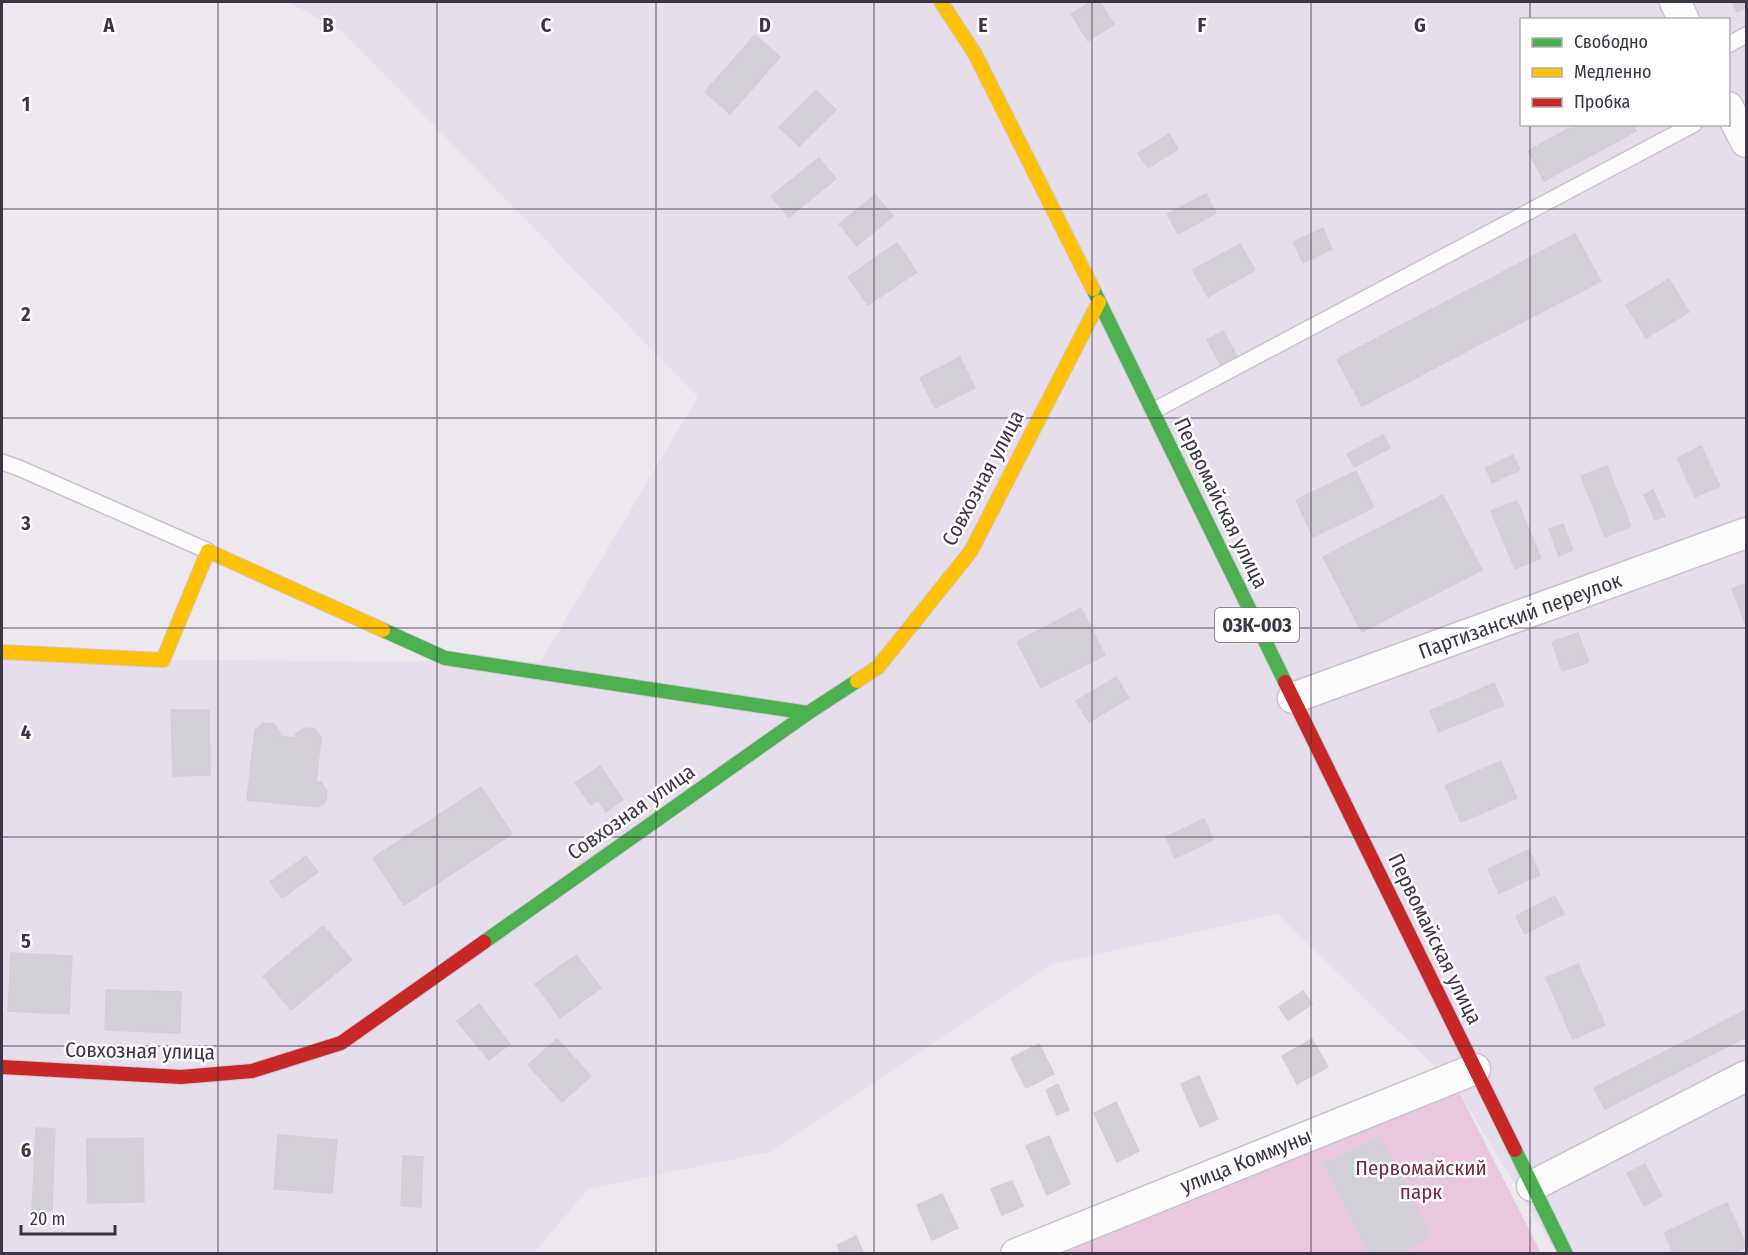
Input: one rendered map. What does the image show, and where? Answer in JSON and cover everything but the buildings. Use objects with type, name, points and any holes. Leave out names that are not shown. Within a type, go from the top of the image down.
[{"type":"street","name":"Первомайская улица","points":[[940,2],[975,54],[1153,411],[1566,1254]]},
{"type":"street","points":[[1675,2],[1683,18]]},
{"type":"street","points":[[1730,111],[1746,142]]},
{"type":"street","name":"Совхозная улица","points":[[2,1067],[181,1077],[252,1071],[341,1043],[808,713],[878,667],[971,551],[1099,302]]},
{"type":"street","name":"Партизанский переулок","points":[[1293,698],[1746,533]]},
{"type":"street","points":[[2,652],[163,660],[208,551],[445,658],[808,713]]},
{"type":"street","name":"улица Коммуны","points":[[1017,1254],[1475,1069]]},
{"type":"street","points":[[1532,1186],[1746,1076]]},
{"type":"lane","points":[[1730,44],[1746,35]]},
{"type":"lane","points":[[1153,411],[1690,126]]},
{"type":"lane","points":[[2,462],[208,551]]},
{"type":"shaded area","points":[[288,2],[1746,2],[1746,1253],[1556,1253],[1457,1088],[1277,914],[1050,965],[769,1152],[588,1189],[534,1253],[2,1253],[2,652],[163,660],[540,662],[698,397],[342,31]]},
{"type":"green space","name":"Первомайский парк","points":[[1457,1088],[1541,1253],[1036,1254]]},
{"type":"traffic: fast","points":[[1093,289],[1285,682]]},
{"type":"traffic: fast","points":[[383,630],[445,658],[808,713]]},
{"type":"traffic: fast","points":[[484,942],[808,713],[857,681]]},
{"type":"traffic: fast","points":[[1515,1150],[1566,1254]]},
{"type":"traffic: slow","points":[[941,2],[975,54],[1093,289]]},
{"type":"traffic: slow","points":[[857,681],[878,667],[971,551],[1099,302]]},
{"type":"traffic: slow","points":[[2,652],[163,660],[208,551],[383,630]]},
{"type":"traffic: jam","points":[[1285,682],[1515,1150]]},
{"type":"traffic: jam","points":[[2,1067],[181,1077],[252,1071],[341,1043],[484,942]]}]
